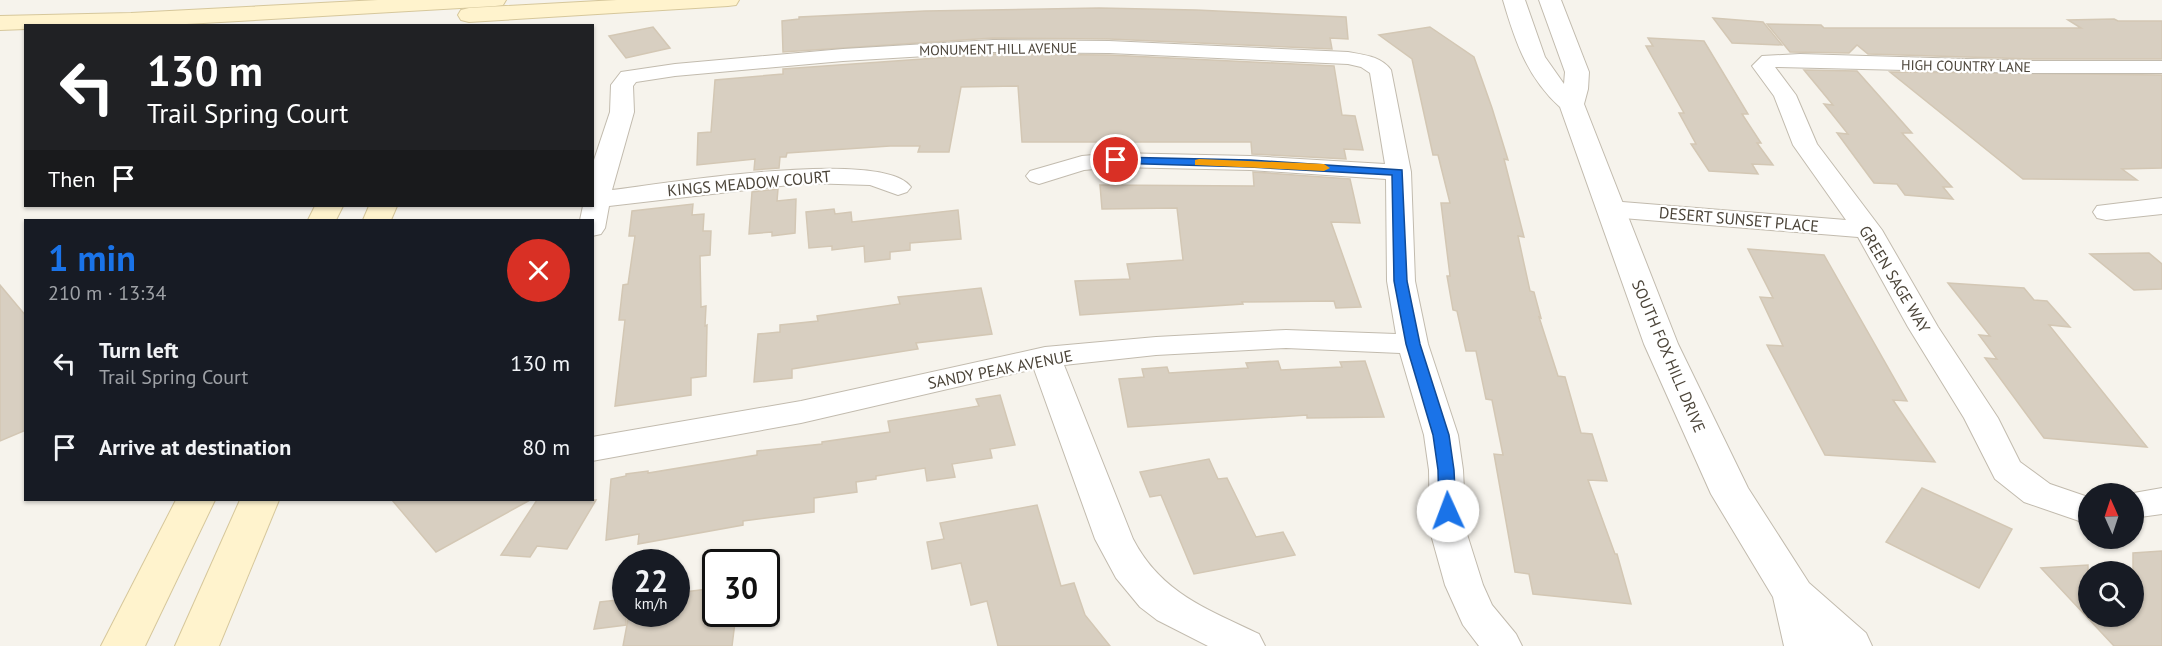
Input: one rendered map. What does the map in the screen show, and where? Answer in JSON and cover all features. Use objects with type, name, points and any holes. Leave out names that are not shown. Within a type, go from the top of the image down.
[{"type":"main road","points":[[466,10],[495,0]]},
{"type":"main road","points":[[0,23],[422,12],[728,0]]},
{"type":"main road","points":[[294,24],[422,12]]},
{"type":"main road","points":[[0,38],[24,38]]},
{"type":"main road","points":[[123,646],[195,501]]},
{"type":"main road","points":[[197,646],[259,501]]},
{"type":"street","name":"SOUTH FOX HILL DRIVE","points":[[1514,0],[1531,54],[1552,89],[1571,104],[1671,370],[1731,494],[1794,595],[1850,646]]},
{"type":"street","points":[[1550,0],[1577,72],[1576,89],[1571,104]]},
{"type":"street","name":"MONUMENT HILL AVENUE","points":[[599,199],[602,175],[622,112],[622,86],[629,77],[675,70],[843,55],[993,46],[1219,50],[1348,58],[1368,62],[1380,70],[1398,172]]},
{"type":"street","name":"HIGH COUNTRY LANE","points":[[1770,61],[2032,67],[2162,67]]},
{"type":"street","name":"GREEN SAGE WAY","points":[[1770,61],[1763,66],[1785,95],[1804,145],[1869,230],[1923,327],[1981,418],[2007,470],[2037,493],[2078,507]]},
{"type":"street","points":[[1039,176],[1082,163],[1116,160],[1250,163],[1398,172],[1401,281],[1413,344],[1441,435],[1446,470],[1448,531],[1464,585],[1477,614],[1502,646]]},
{"type":"street","name":"KINGS MEADOW COURT","points":[[599,199],[806,175],[873,178],[898,186]]},
{"type":"street","points":[[594,220],[599,199]]},
{"type":"street","name":"DESERT SUNSET PLACE","points":[[1606,199],[1851,208]]},
{"type":"street","name":"DESERT SUNSET PLACE","points":[[1606,199],[1869,230]]},
{"type":"street","points":[[2106,212],[2162,206]]},
{"type":"street","name":"SANDY PEAK AVENUE","points":[[594,449],[801,412],[1045,357],[1156,345],[1286,339],[1413,344]]},
{"type":"street","points":[[1045,357],[1114,539],[1129,568],[1154,596],[1171,609],[1245,646]]},
{"type":"street","points":[[2144,503],[2162,501]]},
{"type":"street","name":"SOUTH FOX HILL DRIVE","points":[[1794,595],[1806,646]]},
{"type":"building","points":[[1099,8],[1346,17],[1348,39],[1330,38],[1332,49],[1109,39],[993,38],[783,52],[782,21],[799,19],[799,17],[925,11]]},
{"type":"building","points":[[1713,18],[1763,22],[1782,45],[1732,43]]},
{"type":"building","points":[[2114,19],[2118,21],[2162,21],[2162,59],[2032,59],[1868,54],[1857,45],[1849,53],[1790,52],[1767,24],[1821,25],[1824,28],[2081,28],[2068,20]]},
{"type":"building","points":[[653,27],[670,48],[626,58],[609,36]]},
{"type":"building","points":[[1430,27],[1474,57],[1492,108],[1508,160],[1504,159],[1524,237],[1518,236],[1530,291],[1534,292],[1541,318],[1539,317],[1558,376],[1565,377],[1581,433],[1592,434],[1607,481],[1588,480],[1615,554],[1617,554],[1631,604],[1533,594],[1529,574],[1515,572],[1494,454],[1503,455],[1492,400],[1486,399],[1476,351],[1466,351],[1457,311],[1453,310],[1447,276],[1450,276],[1441,203],[1450,203],[1438,155],[1433,155],[1412,59],[1379,35]]},
{"type":"building","points":[[1648,38],[1704,41],[1748,114],[1742,114],[1761,143],[1757,143],[1773,165],[1752,164],[1758,174],[1709,171],[1691,144],[1696,144],[1679,113],[1684,113],[1646,46],[1653,46]]},
{"type":"building","points":[[993,54],[1109,55],[1334,66],[1342,115],[1355,116],[1363,150],[1344,149],[1346,159],[1252,154],[1251,142],[1022,142],[1018,86],[961,87],[949,152],[918,152],[920,146],[890,146],[787,153],[786,157],[780,157],[779,168],[754,170],[755,159],[697,165],[698,133],[711,132],[715,80],[783,74],[783,69]]},
{"type":"building","points":[[1804,70],[1857,71],[1912,133],[1902,133],[1952,187],[1943,187],[1953,199],[1905,195],[1897,184],[1874,183],[1837,133],[1848,134],[1824,104],[1833,105]]},
{"type":"building","points":[[1890,72],[2162,75],[2162,168],[2122,169],[2137,180],[2023,179]]},
{"type":"building","points":[[1253,172],[1350,179],[1360,223],[1331,222],[1361,307],[1336,308],[1334,301],[1242,302],[1243,304],[1080,315],[1075,281],[1130,279],[1127,264],[1183,260],[1177,208],[1102,209],[1100,185],[1254,186]]},
{"type":"building","points":[[778,189],[777,201],[796,199],[795,233],[772,236],[772,232],[749,234],[752,192]]},
{"type":"building","points":[[693,204],[692,215],[704,214],[703,231],[711,231],[710,255],[700,256],[701,307],[706,306],[705,326],[707,325],[706,376],[691,378],[691,395],[615,406],[625,320],[619,320],[623,285],[628,284],[635,236],[629,236],[632,211]]},
{"type":"building","points":[[834,209],[835,214],[851,212],[852,222],[958,210],[961,239],[910,243],[910,250],[890,252],[890,259],[865,262],[864,246],[832,250],[832,246],[809,248],[806,212]]},
{"type":"building","points":[[1748,249],[1824,255],[1907,401],[1893,400],[1935,462],[1825,455],[1767,345],[1783,346],[1760,297],[1773,298]]},
{"type":"building","points":[[2149,253],[2162,264],[2162,289],[2134,290],[2090,254]]},
{"type":"building","points":[[1948,283],[2024,288],[2034,300],[2047,301],[2070,327],[2049,325],[2147,447],[2044,438],[1985,358],[1997,359],[1979,335],[1990,336]]},
{"type":"building","points":[[0,285],[24,314],[24,431],[0,441]]},
{"type":"building","points":[[981,288],[992,334],[916,343],[918,349],[792,369],[792,378],[754,382],[758,334],[780,332],[780,325],[818,321],[817,316],[900,304],[898,297]]},
{"type":"building","points":[[1278,361],[1281,370],[1342,367],[1340,362],[1365,361],[1384,417],[1307,418],[1307,415],[1128,427],[1119,379],[1144,377],[1142,369],[1167,367],[1169,373],[1248,368],[1246,363]]},
{"type":"building","points":[[1000,395],[1015,445],[990,449],[992,458],[952,464],[955,477],[927,481],[925,468],[876,476],[876,479],[856,482],[857,492],[814,498],[814,512],[743,521],[743,525],[638,544],[639,534],[606,540],[611,479],[626,476],[626,474],[648,471],[648,473],[757,455],[757,451],[822,444],[822,442],[890,432],[888,421],[979,406],[976,399]]},
{"type":"building","points":[[1209,459],[1218,479],[1227,478],[1256,537],[1283,532],[1295,555],[1194,574],[1161,495],[1150,497],[1140,472]]},
{"type":"building","points":[[1922,488],[2012,529],[1979,588],[1886,542]]},
{"type":"building","points":[[596,500],[567,549],[537,546],[530,557],[501,555],[536,501]]},
{"type":"building","points":[[393,501],[528,501],[436,552]]},
{"type":"building","points":[[1037,505],[1061,586],[1074,583],[1085,615],[1110,646],[998,646],[987,601],[971,605],[961,563],[932,569],[927,542],[944,539],[940,523]]},
{"type":"building","points":[[2162,551],[2162,646],[2114,646],[2096,627],[2144,627],[2144,561],[2133,561],[2133,553]]},
{"type":"building","points":[[2078,566],[2078,608],[2041,568]]},
{"type":"building","points":[[702,590],[702,627],[734,627],[732,646],[623,646],[627,627],[690,627],[690,591]]},
{"type":"building","points":[[612,601],[612,627],[594,629],[600,602]]},
{"type":"slow traffic","points":[[1199,162],[1324,168]]},
{"type":"route","points":[[1116,160],[1250,163],[1398,172],[1401,281],[1413,344],[1441,435],[1448,511]]}]
